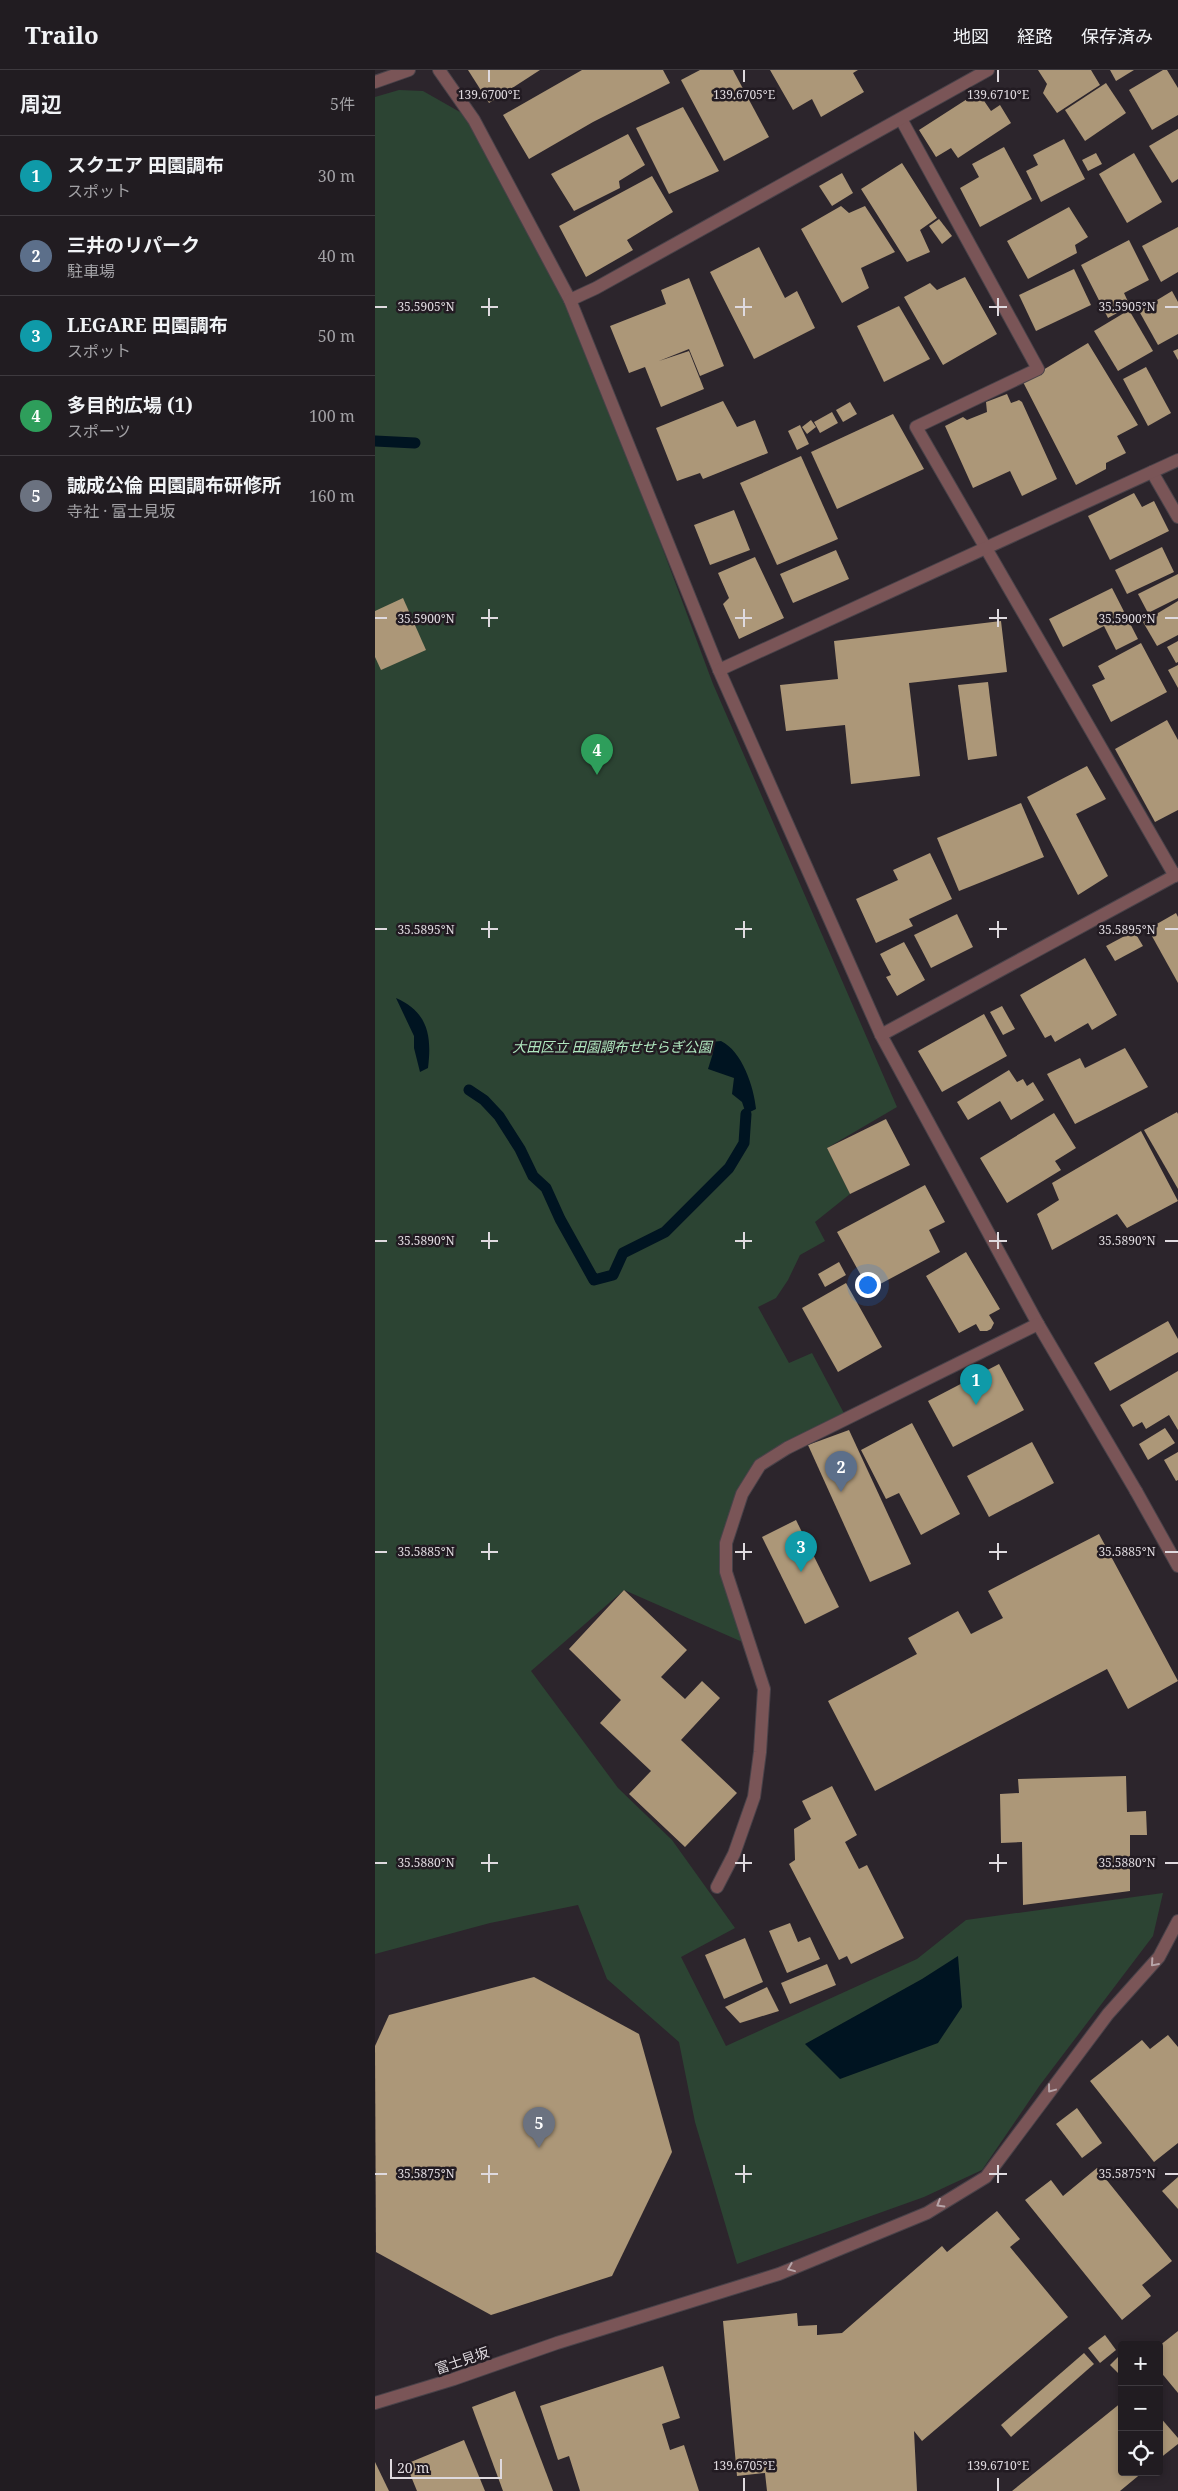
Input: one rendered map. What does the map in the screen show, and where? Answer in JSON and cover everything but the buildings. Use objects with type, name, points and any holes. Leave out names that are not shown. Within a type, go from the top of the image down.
[{"type":"street","points":[[375,82],[409,70]]},
{"type":"street","points":[[439,70],[474,120],[570,300],[719,670],[881,1034],[1038,1324],[1178,1566]]},
{"type":"street","points":[[570,300],[596,288],[988,70]]},
{"type":"street","points":[[881,1034],[1177,875],[986,550],[916,426],[1038,369],[901,119]]},
{"type":"street","points":[[719,670],[986,550],[1178,460]]},
{"type":"street","points":[[1152,472],[1178,517]]},
{"type":"street","points":[[717,1887],[735,1854],[754,1797],[765,1689],[726,1572],[726,1543],[742,1494],[760,1465],[787,1448],[1038,1324]]},
{"type":"street","name":"富士見坂","points":[[375,2403],[454,2379],[557,2343],[779,2274],[927,2213],[986,2176],[1108,2014],[1159,1958],[1178,1921]]},
{"type":"green space","name":"大田区立 田園調布せせらぎ公園","points":[[399,90],[423,91],[474,120],[570,300],[713,684],[897,1107],[827,1148],[850,1194],[815,1222],[825,1241],[800,1255],[788,1280],[776,1298],[758,1307],[789,1363],[812,1353],[847,1419],[760,1465],[726,1543],[747,1644],[624,1590],[531,1671],[618,1788],[672,1840],[735,1928],[681,1957],[726,2046],[917,1959],[966,1920],[1163,1893],[1153,1936],[1040,2085],[982,2170],[924,2197],[737,2264],[695,2122],[679,2042],[607,1979],[578,1905],[490,1923],[375,1954],[375,97]]},
{"type":"water","points":[[396,998],[415,1010],[421,1018],[428,1035],[428,1068],[420,1072],[414,1048],[414,1036]]},
{"type":"water","points":[[721,1041],[741,1061],[750,1080],[756,1109],[746,1114],[742,1102],[732,1094],[734,1078],[708,1069],[713,1053],[710,1042]]},
{"type":"water","points":[[958,1956],[962,2007],[938,2043],[840,2079],[805,2044],[922,1979]]},
{"type":"waterway","points":[[375,441],[415,443]]},
{"type":"waterway","points":[[469,1090],[484,1100],[499,1116],[520,1149],[533,1176],[546,1188],[560,1219],[594,1280],[613,1275],[623,1253],[665,1232],[729,1168],[744,1143],[746,1114]]},
{"type":"place","name":"多目的広場 (1)","points":[[597,775]]},
{"type":"place","name":"スクエア 田園調布","points":[[976,1405]]},
{"type":"place","name":"三井のリパーク","points":[[841,1492]]},
{"type":"place","name":"LEGARE 田園調布","points":[[801,1572]]},
{"type":"place","name":"誠成公倫 田園調布研修所","points":[[539,2148]]}]
